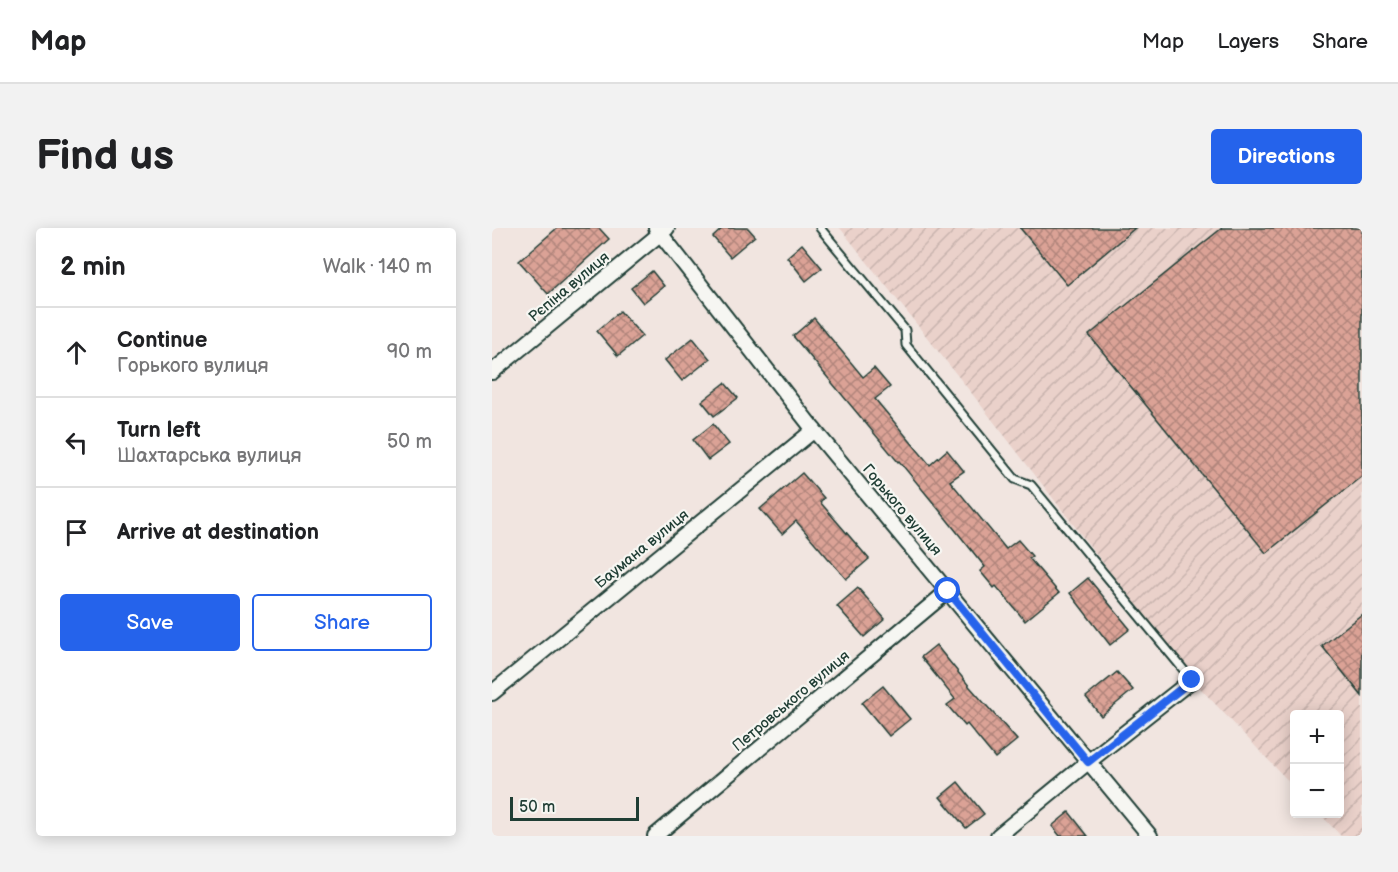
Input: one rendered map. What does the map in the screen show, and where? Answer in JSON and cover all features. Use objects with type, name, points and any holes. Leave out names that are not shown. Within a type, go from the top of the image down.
[{"type":"street","name":"Рєпіна вулиця","points":[[492,372],[661,230]]},
{"type":"street","name":"Горького вулиця","points":[[661,230],[814,430],[1150,836]]},
{"type":"street","name":"Баумана вулиця","points":[[492,693],[814,430]]},
{"type":"street","name":"Петровського вулиця","points":[[655,836],[948,591]]},
{"type":"street","points":[[998,836],[1192,680]]},
{"type":"lane","points":[[820,228],[905,330],[906,345],[1015,479],[1031,485],[1192,680]]},
{"type":"shaded area","points":[[840,228],[1362,228],[1362,836],[1341,836],[1324,818],[1344,818],[1344,710],[1290,710],[1290,783],[1200,688],[973,395]]},
{"type":"building","points":[[557,228],[599,228],[609,239],[548,294],[519,261]]},
{"type":"building","points":[[723,228],[748,228],[755,236],[730,257],[713,237]]},
{"type":"building","points":[[1020,228],[1135,228],[1067,285]]},
{"type":"building","points":[[1222,228],[1362,228],[1362,476],[1266,553],[1089,335]]},
{"type":"building","points":[[802,244],[822,268],[806,281],[787,257]]},
{"type":"building","points":[[652,271],[664,286],[643,303],[631,288]]},
{"type":"building","points":[[620,311],[642,336],[618,356],[597,331]]},
{"type":"building","points":[[814,318],[863,377],[874,368],[890,387],[875,399],[930,465],[947,450],[964,471],[950,481],[1006,549],[1018,540],[1032,556],[1029,558],[1059,593],[1025,621],[996,586],[994,588],[980,571],[985,567],[940,511],[793,336]]},
{"type":"building","points":[[693,338],[710,359],[682,381],[665,360]]},
{"type":"building","points":[[725,383],[738,398],[714,416],[702,401]]},
{"type":"building","points":[[713,424],[729,444],[708,460],[693,440]]},
{"type":"building","points":[[802,473],[824,498],[820,502],[869,559],[846,579],[796,521],[782,534],[760,509]]},
{"type":"building","points":[[1088,578],[1130,629],[1110,645],[1070,593]]},
{"type":"building","points":[[858,588],[885,619],[864,637],[837,606]]},
{"type":"building","points":[[1362,614],[1362,696],[1322,646]]},
{"type":"building","points":[[936,645],[1017,740],[995,758],[967,724],[965,726],[947,705],[955,699],[921,657]]},
{"type":"building","points":[[1117,672],[1133,690],[1101,716],[1086,697]]},
{"type":"building","points":[[883,686],[910,719],[889,736],[862,703]]},
{"type":"building","points":[[958,782],[984,814],[966,828],[940,797]]},
{"type":"building","points":[[1069,812],[1088,836],[1060,836],[1052,826]]},
{"type":"route","points":[[948,591],[1088,762],[1192,680]]}]
